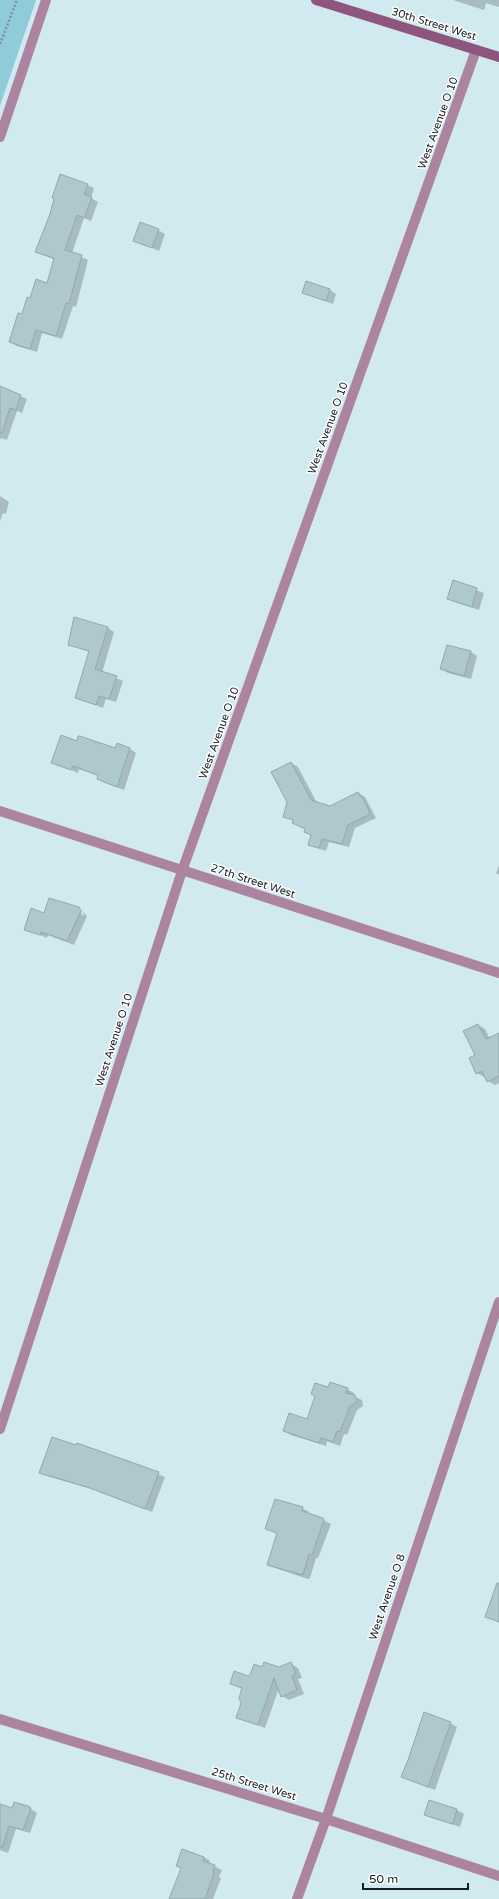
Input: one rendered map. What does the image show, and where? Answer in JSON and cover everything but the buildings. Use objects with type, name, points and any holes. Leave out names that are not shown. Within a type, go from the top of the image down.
[{"type":"main road","name":"30th Street West","points":[[316,0],[499,57]]},
{"type":"street","points":[[0,136],[46,0]]},
{"type":"street","name":"West Avenue O 10","points":[[0,1429],[182,871],[476,50]]},
{"type":"street","name":"27th Street West","points":[[0,811],[499,973]]},
{"type":"street","name":"West Avenue O 8","points":[[297,1899],[326,1819],[499,1302]]},
{"type":"street","name":"25th Street West","points":[[0,1719],[326,1819],[499,1876]]},
{"type":"path","points":[[0,44],[17,0]]},
{"type":"shaded area","points":[[0,0],[36,0],[0,106]]}]
